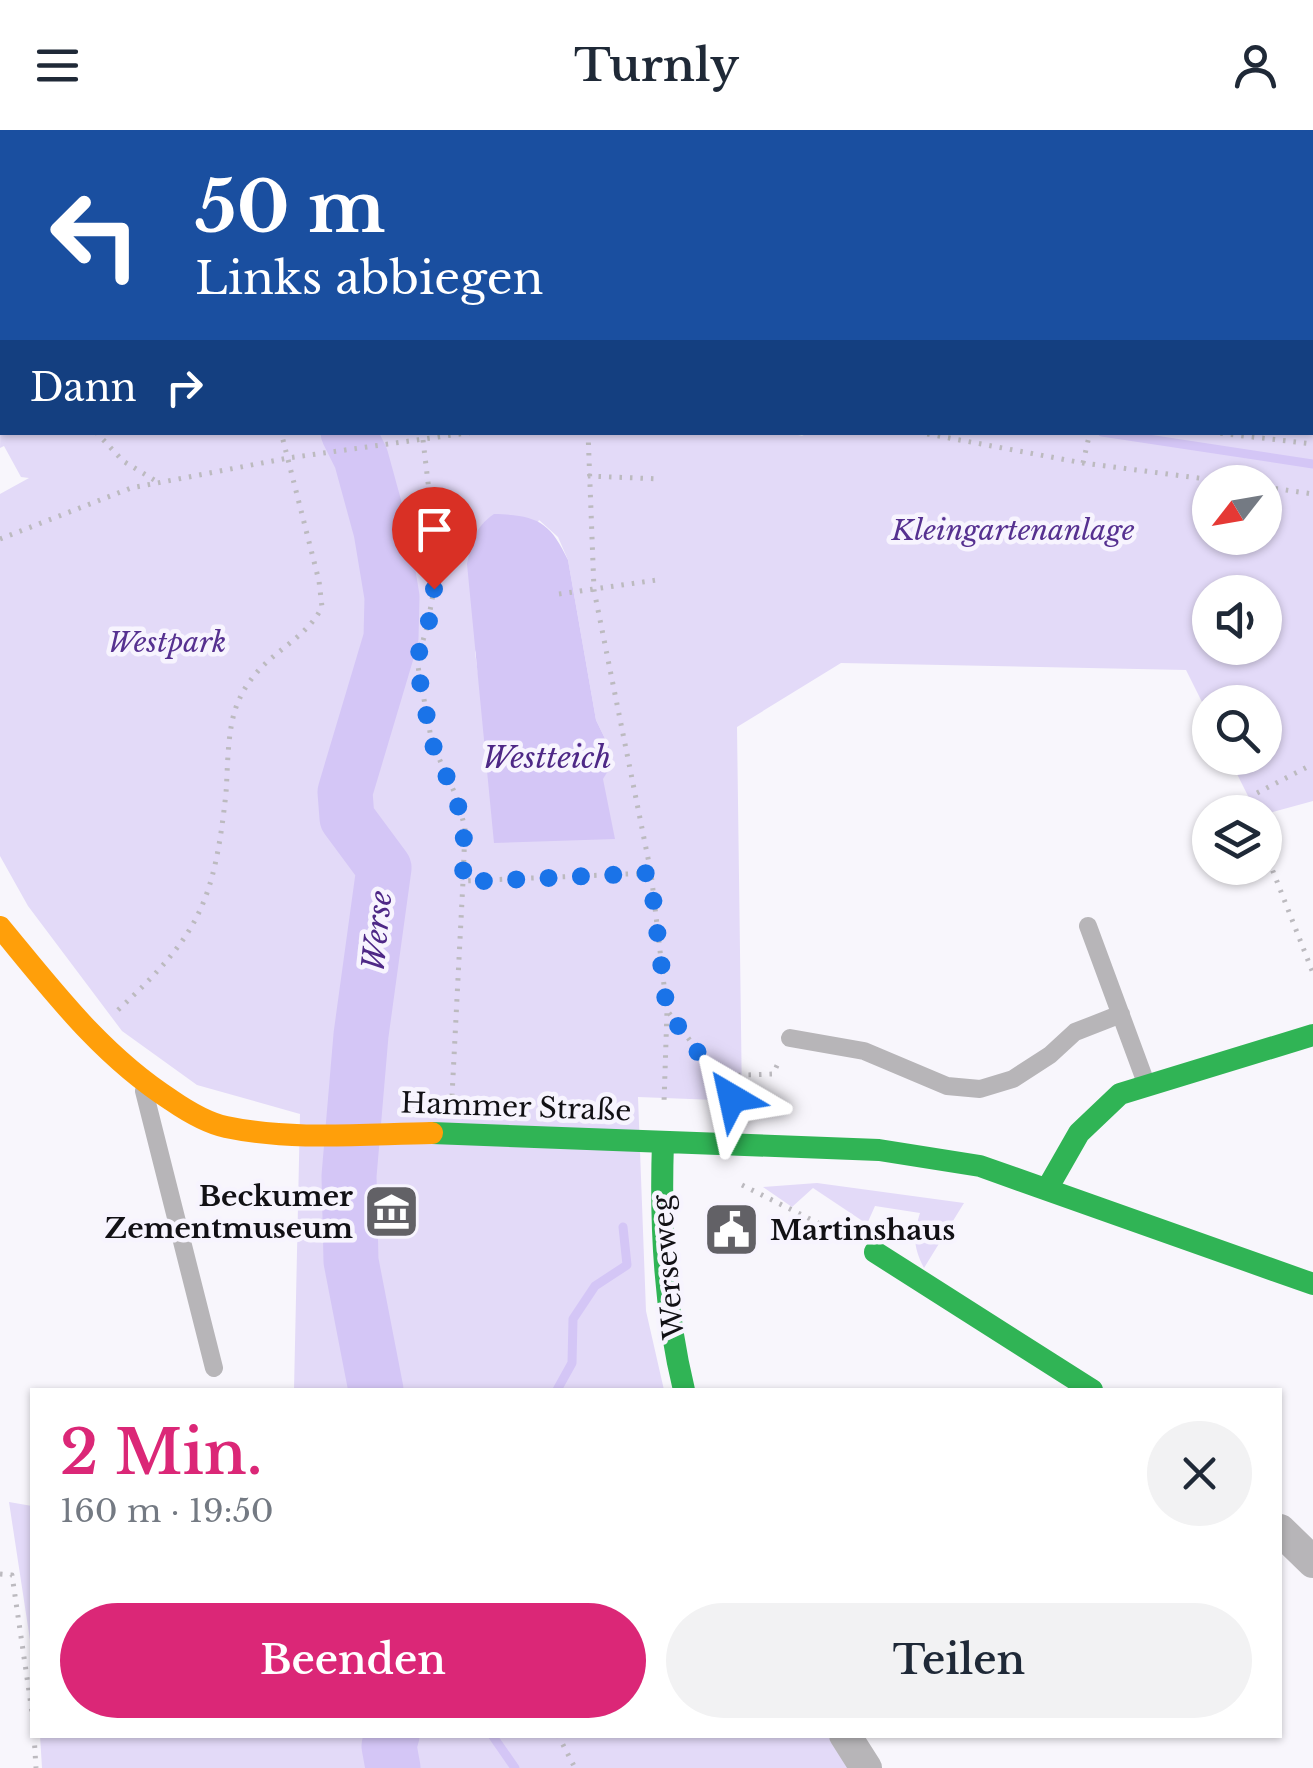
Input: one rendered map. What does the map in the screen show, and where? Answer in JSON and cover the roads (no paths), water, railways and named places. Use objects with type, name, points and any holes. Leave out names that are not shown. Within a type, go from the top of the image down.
[{"type":"main road","name":"Hammer Straße","points":[[3,938],[90,1036],[141,1081],[188,1111],[224,1127],[258,1132],[450,1134],[879,1150],[980,1166],[1313,1284]]},
{"type":"main road","points":[[1047,1189],[1079,1133],[1120,1094],[1313,1035]]},
{"type":"main road","name":"Werseweg","points":[[664,1142],[660,1224],[671,1337],[684,1388]]},
{"type":"main road","points":[[875,1252],[1089,1388]]},
{"type":"street","points":[[1282,1532],[1313,1562]]},
{"type":"street","points":[[847,1738],[866,1768]]},
{"type":"lane","points":[[1088,926],[1146,1084]]},
{"type":"lane","points":[[790,1038],[864,1051],[948,1086],[980,1089],[1013,1078],[1075,1032],[1121,1014]]},
{"type":"lane","points":[[141,1081],[214,1368]]},
{"type":"water","name":"Westteich","points":[[494,514],[521,516],[540,523],[555,536],[568,560],[596,720],[611,751],[613,763],[603,779],[615,839],[494,843],[467,564],[475,536]]},
{"type":"waterway","name":"Werse","points":[[350,435],[361,458],[381,531],[392,597],[391,638],[345,792],[347,818],[384,868],[361,1035],[349,1176],[351,1261],[376,1388]]},
{"type":"waterway","points":[[1122,435],[1313,464]]},
{"type":"waterway","points":[[558,1388],[572,1363],[573,1319],[595,1286],[627,1265],[623,1227]]},
{"type":"waterway","name":"Werse","points":[[391,1738],[393,1768]]},
{"type":"waterway","points":[[494,1738],[515,1768]]},
{"type":"place","name":"Beckumer Zementmuseum","points":[[392,1212]]},
{"type":"place","name":"Martinshaus","points":[[731,1230]]},
{"type":"park label","name":"Kleingartenanlage","points":[[1013,530]]},
{"type":"park label","name":"Westpark","points":[[167,642]]}]
